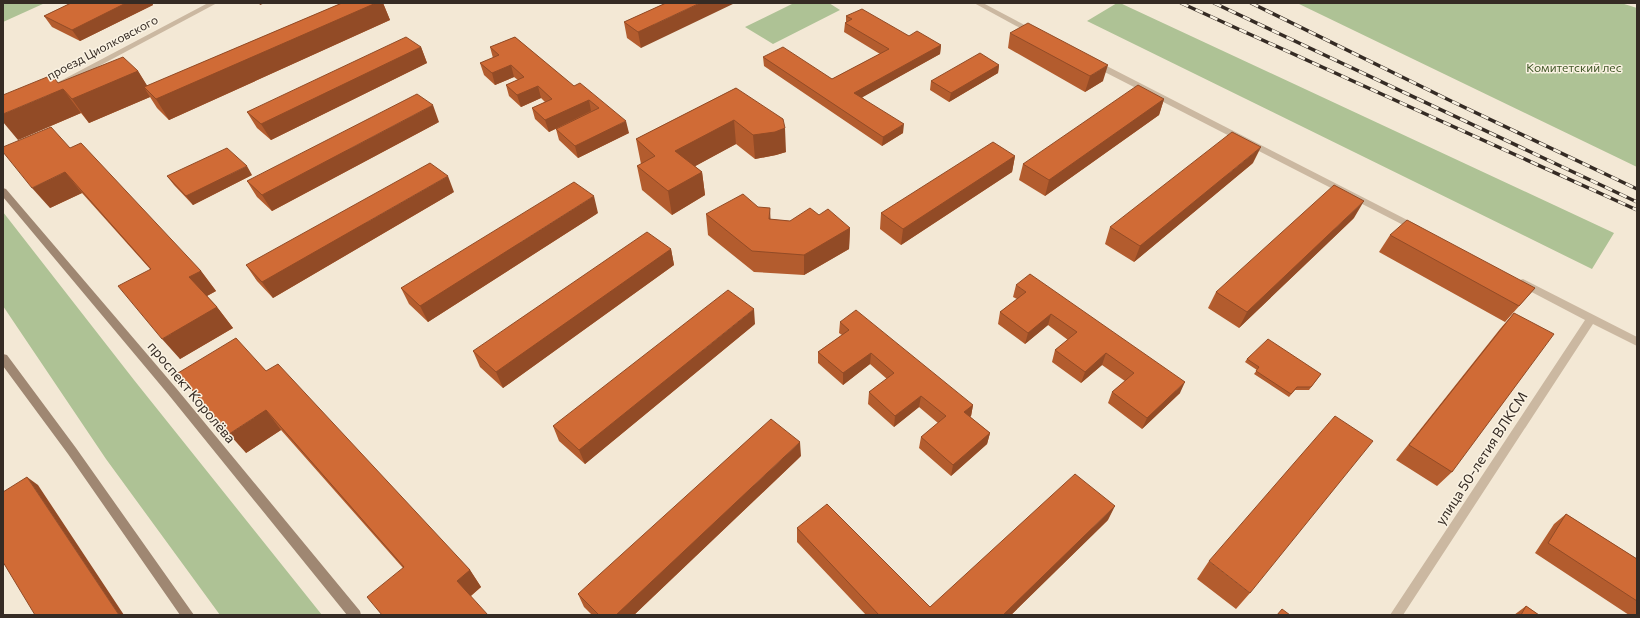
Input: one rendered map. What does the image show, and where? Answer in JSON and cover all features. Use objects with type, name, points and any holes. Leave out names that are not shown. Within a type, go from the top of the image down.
[{"type":"main road","name":"проспект Королёва","points":[[3,191],[177,397],[355,615]]},
{"type":"main road","points":[[3,358],[24,388],[69,446],[188,615]]},
{"type":"street","name":"проезд Циолковского","points":[[43,92],[213,3]]},
{"type":"street","points":[[978,3],[1041,36]]},
{"type":"street","points":[[1084,57],[1423,231]]},
{"type":"street","points":[[1514,278],[1637,342]]},
{"type":"street","name":"улица 50-летия ВЛКСМ","points":[[1396,615],[1592,318]]},
{"type":"green space","points":[[3,3],[45,3],[3,22]]},
{"type":"green space","points":[[794,3],[829,3],[840,10],[773,44],[745,27]]},
{"type":"green space","points":[[1117,3],[1120,3],[1614,233],[1592,269],[1087,21]]},
{"type":"green space","name":"Комитетский лес","points":[[1297,3],[1621,3],[1637,8],[1637,167]]},
{"type":"green space","points":[[3,212],[134,380],[322,615],[220,615],[106,459],[3,306]]},
{"type":"building","points":[[71,3],[126,3],[72,30],[44,16]]},
{"type":"building","points":[[342,3],[376,3],[156,99],[144,87]]},
{"type":"building","points":[[666,3],[700,3],[638,32],[624,22]]},
{"type":"building","points":[[862,9],[909,36],[917,31],[941,45],[854,93],[904,124],[883,137],[763,57],[783,47],[832,79],[889,49],[845,23],[852,19],[846,16]]},
{"type":"building","points":[[1028,23],[1108,65],[1090,76],[1010,33]]},
{"type":"building","points":[[406,37],[421,47],[261,124],[247,112]]},
{"type":"building","points":[[515,37],[574,86],[580,83],[626,121],[575,146],[556,129],[599,108],[589,100],[545,120],[532,108],[552,99],[538,86],[517,95],[506,85],[524,77],[511,65],[492,73],[480,63],[499,55],[490,47]]},
{"type":"building","points":[[980,53],[999,65],[951,93],[931,81]]},
{"type":"building","points":[[123,57],[138,71],[72,99],[63,89],[3,114],[3,95],[52,75],[58,83]]},
{"type":"building","points":[[1138,85],[1164,99],[1049,180],[1023,164]]},
{"type":"building","points":[[736,88],[783,119],[785,128],[775,132],[753,135],[734,120],[675,151],[702,172],[668,191],[637,166],[655,156],[636,139]]},
{"type":"building","points":[[417,94],[433,105],[262,195],[247,181]]},
{"type":"building","points":[[51,127],[70,148],[81,143],[201,271],[189,277],[217,307],[162,339],[118,286],[151,269],[65,172],[32,188],[3,152],[3,147]]},
{"type":"building","points":[[1232,132],[1261,147],[1140,246],[1110,227]]},
{"type":"building","points":[[993,142],[1015,156],[903,229],[881,213]]},
{"type":"building","points":[[227,148],[247,166],[186,196],[167,176]]},
{"type":"building","points":[[430,163],[448,176],[262,282],[246,265]]},
{"type":"building","points":[[574,182],[594,196],[420,306],[401,288]]},
{"type":"building","points":[[1334,185],[1364,201],[1247,312],[1216,292]]},
{"type":"building","points":[[743,194],[758,207],[770,208],[769,219],[790,221],[810,208],[819,215],[828,209],[850,228],[804,255],[752,251],[706,214]]},
{"type":"building","points":[[1407,220],[1535,288],[1519,306],[1390,235]]},
{"type":"building","points":[[647,232],[671,249],[496,372],[473,351]]},
{"type":"building","points":[[1030,274],[1185,382],[1147,418],[1112,392],[1134,373],[1106,353],[1085,372],[1055,350],[1077,332],[1051,314],[1028,333],[1000,312],[1026,292],[1016,285]]},
{"type":"building","points":[[728,290],[754,309],[579,450],[553,426]]},
{"type":"building","points":[[856,310],[973,405],[964,412],[990,433],[953,465],[921,437],[946,416],[921,396],[895,416],[869,392],[894,373],[871,353],[843,373],[818,352],[849,330],[840,322]]},
{"type":"building","points":[[1514,313],[1554,334],[1452,472],[1409,445]]},
{"type":"building","points":[[236,338],[266,371],[278,364],[470,570],[457,581],[488,615],[382,615],[367,597],[404,567],[266,410],[229,434],[178,373]]},
{"type":"building","points":[[1268,339],[1321,374],[1311,387],[1297,387],[1291,394],[1256,371],[1259,367],[1247,359]]},
{"type":"building","points":[[1335,416],[1373,441],[1250,593],[1209,561]]},
{"type":"building","points":[[771,419],[800,442],[616,615],[599,615],[578,594]]},
{"type":"building","points":[[1075,474],[1115,506],[1003,615],[879,615],[797,528],[827,504],[930,607]]},
{"type":"building","points":[[27,477],[119,615],[35,615],[3,562],[3,492]]},
{"type":"building","points":[[1566,514],[1637,559],[1637,601],[1548,543]]},
{"type":"building","points":[[1526,606],[1539,615],[1521,615]]},
{"type":"building","points":[[1282,609],[1290,615],[1277,615]]},
{"type":"railway","points":[[1181,3],[1637,210]]},
{"type":"railway","points":[[1214,3],[1637,202]]},
{"type":"railway","points":[[1251,3],[1449,100],[1637,189]]}]
